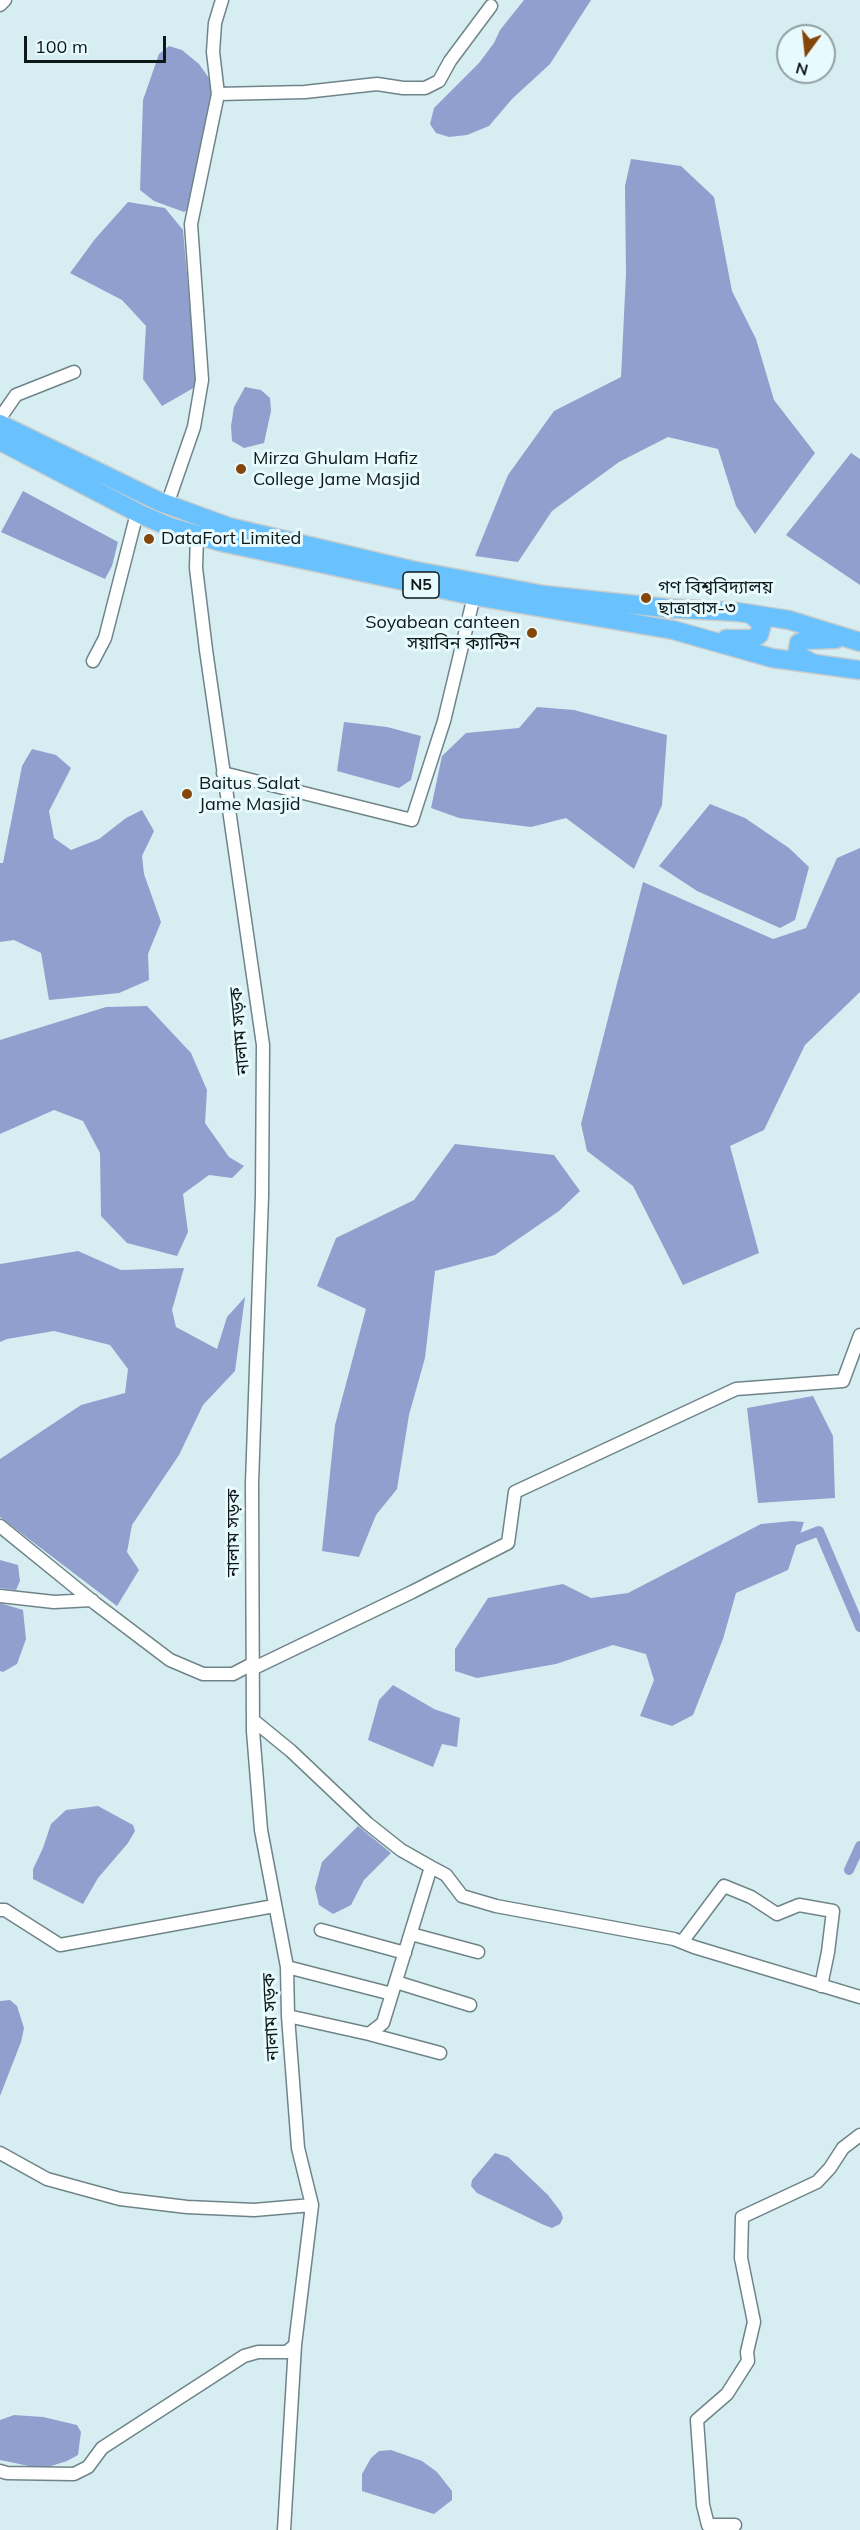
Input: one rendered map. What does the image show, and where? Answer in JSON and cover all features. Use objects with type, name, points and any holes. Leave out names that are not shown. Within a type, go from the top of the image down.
[{"type":"highway","name":"N5","points":[[0,424],[167,505],[230,527],[422,572],[544,595],[751,614],[789,620],[857,641]]},
{"type":"highway","name":"N5","points":[[0,441],[137,513],[197,535],[262,552],[474,596],[614,619],[701,637],[752,654],[860,670]]},
{"type":"highway","points":[[701,637],[752,639],[759,635],[762,624],[751,614]]},
{"type":"highway","points":[[813,664],[797,655],[799,643],[806,640],[857,641]]},
{"type":"street","points":[[0,5],[5,0]]},
{"type":"street","points":[[167,505],[194,427],[202,380],[191,224],[218,94],[213,52],[215,23],[222,0]]},
{"type":"street","points":[[218,94],[305,92],[377,84],[403,88],[425,88],[439,81],[450,61],[491,6]]},
{"type":"street","points":[[0,418],[16,395],[74,372]]},
{"type":"street","points":[[93,661],[105,638],[137,513]]},
{"type":"street","name":"নালাম সড়ক","points":[[197,535],[197,582],[263,1045],[262,1196],[252,1483],[253,1720],[261,1830],[286,1967],[298,2148],[312,2205],[295,2345],[284,2530]]},
{"type":"street","points":[[223,773],[412,820],[444,721],[474,596]]},
{"type":"street","points":[[0,1526],[170,1660],[203,1674],[233,1674],[252,1667],[508,1543],[515,1492],[736,1389],[843,1381],[860,1335]]},
{"type":"street","points":[[0,1596],[54,1602],[92,1600]]},
{"type":"street","points":[[253,1720],[291,1751],[367,1823],[401,1850],[446,1875],[462,1896],[496,1906],[682,1942],[860,1997]]},
{"type":"street","points":[[369,2034],[382,2023],[432,1867]]},
{"type":"street","points":[[682,1942],[724,1886],[751,1898],[777,1914],[799,1905],[833,1911],[821,1986]]},
{"type":"street","points":[[0,1910],[5,1910],[60,1945],[274,1906]]},
{"type":"street","points":[[321,1930],[405,1953]]},
{"type":"street","points":[[411,1934],[478,1952]]},
{"type":"street","points":[[286,1967],[470,2005]]},
{"type":"street","points":[[288,2016],[440,2053]]},
{"type":"street","points":[[735,2525],[708,2525],[703,2505],[697,2420],[728,2394],[748,2361],[747,2352],[754,2322],[741,2258],[742,2217],[817,2182],[830,2168],[843,2148],[860,2135]]},
{"type":"street","points":[[0,2153],[47,2179],[120,2199],[188,2207],[254,2210],[312,2205]]},
{"type":"street","points":[[0,2471],[74,2474],[87,2467],[102,2448],[244,2356],[258,2352],[287,2352],[295,2345]]},
{"type":"water","points":[[524,0],[591,0],[550,64],[512,99],[489,126],[467,135],[449,137],[436,133],[430,124],[434,108],[479,63],[494,43],[500,30]]},
{"type":"water","points":[[169,46],[182,50],[199,64],[211,81],[214,103],[192,207],[184,212],[154,201],[140,190],[143,100],[159,54]]},
{"type":"water","points":[[631,159],[681,166],[714,197],[732,291],[756,339],[774,400],[815,453],[755,534],[736,506],[718,449],[668,437],[619,462],[552,511],[518,562],[475,556],[508,475],[554,411],[621,377],[626,274],[625,186]]},
{"type":"water","points":[[128,202],[165,208],[183,230],[197,386],[162,406],[143,379],[146,326],[122,300],[70,273],[95,239]]},
{"type":"water","points":[[245,387],[261,390],[270,398],[271,411],[264,443],[244,448],[232,441],[231,426],[234,407]]},
{"type":"water","points":[[851,453],[860,459],[860,585],[786,535]]},
{"type":"water","points":[[23,491],[118,542],[112,566],[105,579],[1,532]]},
{"type":"water","points":[[537,707],[574,710],[667,735],[662,805],[634,869],[566,818],[531,827],[459,818],[431,808],[442,756],[466,733],[519,728]]},
{"type":"water","points":[[344,722],[387,727],[421,736],[411,780],[399,788],[337,771]]},
{"type":"water","points":[[32,749],[56,755],[71,768],[49,811],[54,838],[71,850],[99,839],[126,818],[142,810],[154,831],[142,856],[144,874],[161,922],[148,954],[149,980],[119,993],[49,1000],[41,953],[14,940],[0,942],[0,863],[3,863],[22,766]]},
{"type":"water","points":[[710,804],[745,818],[789,848],[809,867],[795,920],[780,928],[697,891],[659,866]]},
{"type":"water","points":[[860,848],[860,992],[805,1045],[764,1130],[730,1146],[759,1253],[683,1285],[633,1186],[587,1151],[581,1124],[643,882],[773,939],[806,928],[837,858]]},
{"type":"water","points":[[147,1006],[191,1053],[207,1090],[205,1123],[229,1157],[244,1166],[232,1178],[209,1175],[183,1194],[188,1232],[177,1256],[127,1243],[101,1216],[100,1153],[83,1121],[54,1110],[0,1134],[0,1040],[106,1007]]},
{"type":"water","points":[[455,1144],[554,1155],[580,1191],[559,1211],[495,1255],[435,1271],[425,1358],[409,1415],[397,1489],[376,1515],[359,1557],[322,1551],[335,1425],[366,1309],[317,1286],[336,1238],[414,1200]]},
{"type":"water","points":[[78,1251],[121,1270],[184,1268],[172,1310],[176,1327],[217,1349],[227,1317],[245,1297],[235,1371],[203,1405],[179,1455],[132,1525],[127,1552],[139,1570],[117,1606],[0,1517],[0,1459],[81,1405],[125,1393],[128,1369],[110,1345],[54,1331],[0,1342],[0,1264]]},
{"type":"water","points":[[813,1396],[833,1436],[835,1498],[758,1503],[747,1408]]},
{"type":"water","points":[[804,1522],[788,1570],[736,1593],[723,1639],[693,1715],[672,1726],[640,1716],[654,1680],[646,1654],[613,1645],[556,1664],[477,1678],[455,1671],[455,1649],[488,1598],[563,1584],[591,1598],[628,1593],[761,1524]]},
{"type":"water","points":[[0,1560],[18,1565],[20,1581],[16,1590],[0,1588]]},
{"type":"water","points":[[0,1603],[23,1610],[26,1639],[17,1664],[3,1672],[0,1671]]},
{"type":"water","points":[[393,1685],[434,1709],[460,1718],[457,1747],[442,1744],[433,1767],[368,1740],[379,1700]]},
{"type":"water","points":[[98,1806],[133,1825],[135,1831],[128,1843],[98,1878],[83,1904],[33,1879],[33,1869],[51,1824],[66,1810]]},
{"type":"water","points":[[358,1826],[391,1853],[364,1880],[351,1905],[333,1914],[319,1905],[315,1888],[322,1862]]},
{"type":"water","points":[[10,2000],[17,2006],[24,2028],[21,2042],[0,2096],[0,2001]]},
{"type":"water","points":[[495,2153],[508,2157],[548,2195],[561,2212],[563,2218],[560,2224],[552,2228],[477,2193],[471,2186],[472,2180]]},
{"type":"water","points":[[14,2415],[43,2417],[77,2425],[81,2432],[78,2455],[48,2467],[0,2460],[0,2420]]},
{"type":"water","points":[[391,2450],[422,2461],[437,2472],[452,2491],[452,2500],[434,2514],[362,2491],[362,2474],[371,2458],[379,2451]]},
{"type":"waterway","points":[[785,1544],[819,1531],[860,1627]]},
{"type":"waterway","points":[[849,1870],[860,1846]]},
{"type":"place","name":"Mirza Ghulam Hafiz College Jame Masjid","points":[[241,469]]},
{"type":"place","name":"DataFort Limited","points":[[149,539]]},
{"type":"place","name":"গণ বিশ্ববিদ্যালয় ছাত্রাবাস-৩","points":[[646,598]]},
{"type":"place","name":"Soyabean canteen সয়াবিন ক্যান্টিন","points":[[532,633]]},
{"type":"place","name":"Baitus Salat Jame Masjid","points":[[187,794]]}]
